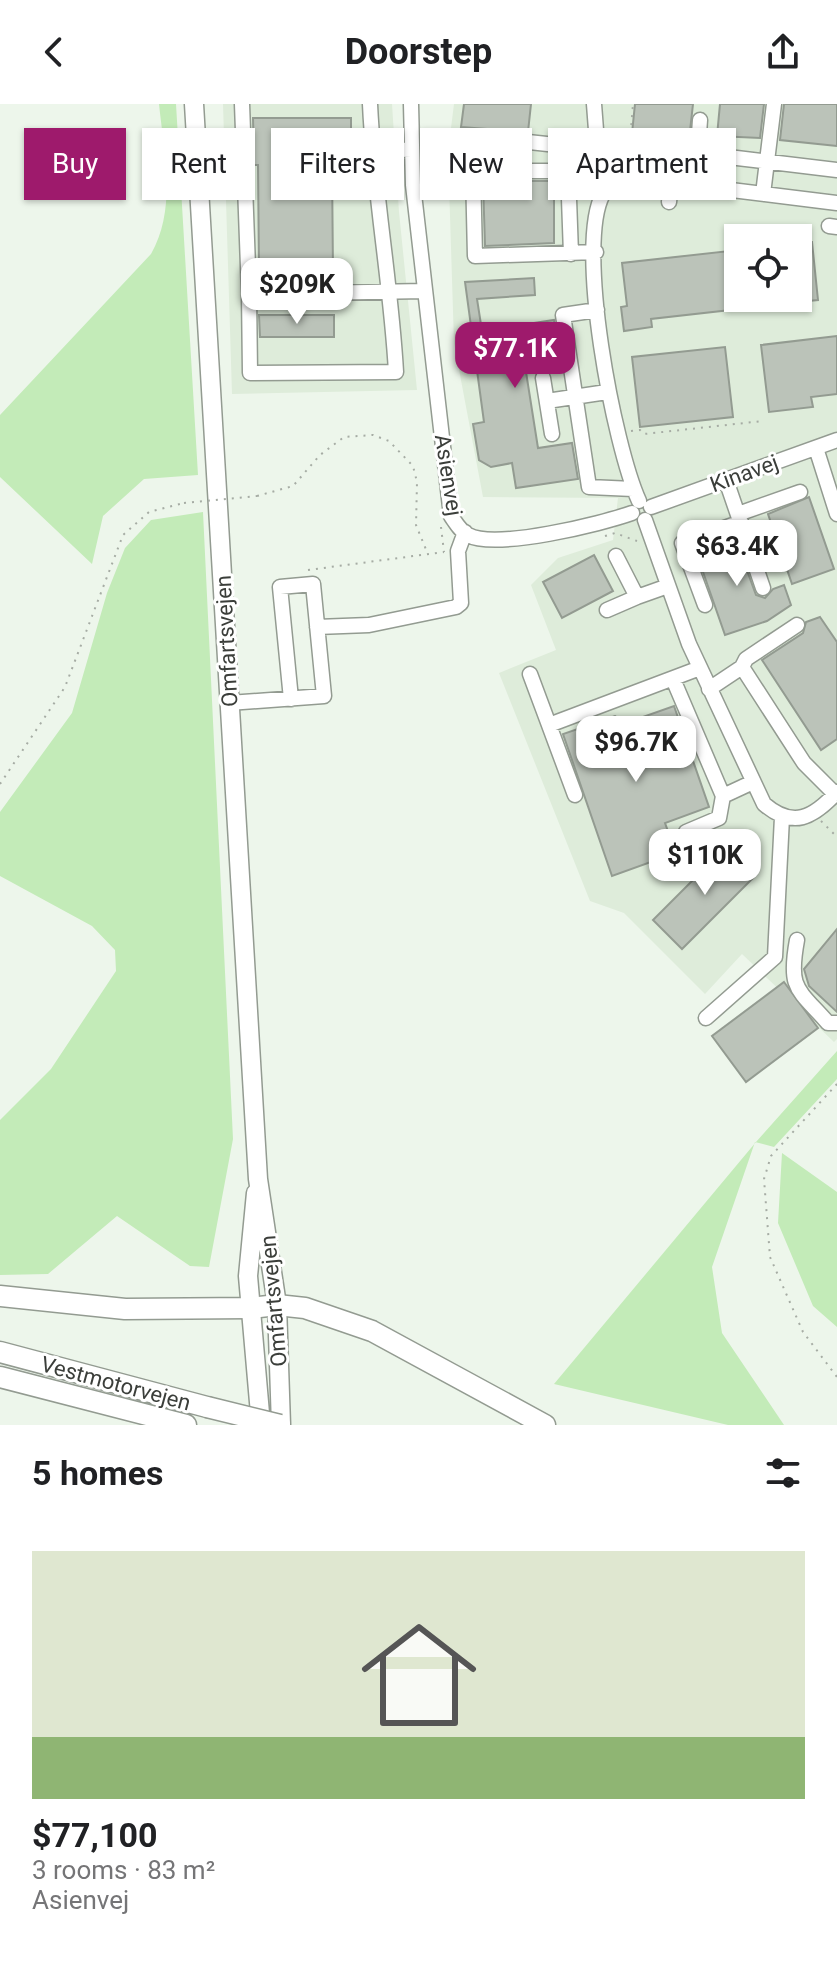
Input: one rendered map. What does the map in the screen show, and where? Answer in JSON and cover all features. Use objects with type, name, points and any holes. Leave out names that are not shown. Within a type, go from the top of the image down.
[{"type":"highway","points":[[0,1296],[125,1309],[277,1305],[336,1316],[372,1331],[545,1425]]},
{"type":"highway","name":"Vestmotorvejen","points":[[0,1352],[207,1407],[280,1420]]},
{"type":"highway","name":"Vestmotorvejen","points":[[0,1377],[186,1425]]},
{"type":"main road","name":"Omfartsvejen","points":[[194,104],[258,1179],[277,1305],[280,1420]]},
{"type":"main road","name":"Omfartsvejen","points":[[258,1179],[250,1229],[251,1308],[261,1425]]},
{"type":"main road","points":[[251,1308],[264,1322],[268,1332],[280,1420]]},
{"type":"street","points":[[242,104],[250,373],[396,372],[391,292],[379,200]]},
{"type":"street","points":[[370,104],[371,128]]},
{"type":"street","name":"Asienvej","points":[[411,104],[412,150],[425,291],[451,516],[465,532],[484,540],[568,531],[640,506]]},
{"type":"street","points":[[594,104],[596,128]]},
{"type":"street","points":[[763,194],[774,104]]},
{"type":"street","points":[[699,128],[700,120]]},
{"type":"street","points":[[404,150],[412,150]]},
{"type":"street","points":[[736,158],[837,170]]},
{"type":"street","points":[[571,254],[568,171],[473,171],[475,256],[571,254],[596,252]]},
{"type":"street","points":[[736,190],[837,203]]},
{"type":"street","points":[[602,200],[596,222],[597,310],[607,392],[640,506],[700,668],[764,804],[782,817],[802,819],[814,815],[836,793],[804,763],[742,667]]},
{"type":"street","points":[[569,223],[596,222]]},
{"type":"street","points":[[249,294],[425,291]]},
{"type":"street","points":[[597,310],[563,315],[589,487],[640,506]]},
{"type":"street","points":[[543,378],[552,434]]},
{"type":"street","points":[[547,401],[607,392]]},
{"type":"street","name":"Kinavej","points":[[640,506],[726,480],[837,440]]},
{"type":"street","points":[[816,448],[833,487],[837,514]]},
{"type":"street","points":[[726,480],[763,588]]},
{"type":"street","points":[[705,605],[682,543],[800,492]]},
{"type":"street","points":[[317,627],[369,625],[456,607],[461,603],[458,551],[465,532]]},
{"type":"street","points":[[616,556],[637,597]]},
{"type":"street","points":[[607,610],[666,581],[690,564]]},
{"type":"street","points":[[229,703],[291,699],[324,696],[313,584],[280,587],[291,699]]},
{"type":"street","points":[[709,689],[742,667],[746,659],[797,625]]},
{"type":"street","points":[[549,725],[700,668]]},
{"type":"street","points":[[530,674],[575,795]]},
{"type":"street","points":[[673,679],[723,796],[719,818],[686,832]]},
{"type":"street","points":[[723,796],[753,782]]},
{"type":"street","points":[[706,1018],[775,957],[782,817]]},
{"type":"street","points":[[797,940],[791,971],[794,985],[828,1023],[837,1023]]},
{"type":"path","points":[[631,128],[633,104]]},
{"type":"path","points":[[625,120],[632,120]]},
{"type":"path","points":[[644,434],[763,421]]},
{"type":"path","points":[[618,433],[640,430],[650,439]]},
{"type":"path","points":[[0,784],[65,687],[123,535],[149,512],[184,503],[257,496],[293,486],[320,455],[344,437],[373,435],[389,441],[413,466],[417,482],[416,525],[427,552],[304,571],[306,584]]},
{"type":"path","points":[[814,815],[837,837]]},
{"type":"path","points":[[837,1084],[779,1147],[766,1165],[764,1179],[770,1257],[803,1332],[837,1377]]},
{"type":"shaded area","points":[[223,104],[392,104],[394,128],[271,128],[271,200],[398,200],[417,390],[232,394],[226,200],[255,200],[255,128],[224,128]]},
{"type":"shaded area","points":[[454,104],[837,104],[837,1039],[834,1042],[742,954],[705,994],[624,913],[590,901],[499,673],[556,650],[531,585],[558,558],[613,540],[618,498],[483,497],[454,343],[450,200],[532,200],[532,128],[451,128]]},
{"type":"green space","points":[[159,104],[176,104],[177,128],[162,128]]},
{"type":"green space","points":[[166,200],[182,200],[198,475],[144,479],[103,516],[92,564],[0,477],[0,415],[151,254],[164,218]]},
{"type":"green space","points":[[203,512],[233,1139],[209,1267],[190,1266],[117,1216],[48,1274],[0,1275],[0,1120],[51,1069],[116,971],[115,950],[92,926],[0,876],[0,812],[72,713],[107,593],[125,548],[151,520]]},
{"type":"green space","points":[[837,1051],[837,1079],[774,1147],[756,1142]]},
{"type":"green space","points":[[754,1144],[712,1267],[722,1333],[784,1425],[728,1425],[554,1384]]},
{"type":"green space","points":[[782,1153],[837,1192],[837,1327],[813,1306],[778,1223]]},
{"type":"building","points":[[464,104],[531,104],[528,128],[461,127]]},
{"type":"building","points":[[635,104],[693,104],[690,128],[633,128]]},
{"type":"building","points":[[720,104],[764,104],[760,138],[736,137],[736,128],[718,128]]},
{"type":"building","points":[[784,104],[837,104],[837,146],[780,140]]},
{"type":"building","points":[[253,118],[351,118],[351,128],[271,128],[271,200],[332,200],[333,272],[259,272],[258,165],[255,165]]},
{"type":"building","points":[[532,181],[548,181],[548,200],[554,200],[554,243],[485,246],[484,200],[532,200]]},
{"type":"building","points":[[812,242],[818,300],[812,301]]},
{"type":"building","points":[[724,252],[724,311],[651,319],[652,327],[624,331],[621,307],[627,306],[622,263]]},
{"type":"building","points":[[534,278],[535,295],[477,299],[482,331],[554,320],[561,366],[526,372],[538,448],[572,443],[578,479],[516,488],[512,463],[491,467],[479,460],[473,424],[484,422],[465,282]]},
{"type":"building","points":[[259,315],[334,315],[334,337],[260,337]]},
{"type":"building","points":[[837,336],[837,394],[811,397],[813,407],[769,412],[761,345]]},
{"type":"building","points":[[725,347],[733,417],[640,427],[632,357]]},
{"type":"building","points":[[809,497],[834,569],[792,584],[768,514]]},
{"type":"building","points":[[734,535],[756,595],[765,598],[773,589],[784,585],[791,605],[767,621],[725,635],[695,549]]},
{"type":"building","points":[[594,555],[613,591],[562,618],[543,582]]},
{"type":"building","points":[[820,617],[837,642],[837,739],[821,750],[762,660],[803,633],[806,622]]},
{"type":"building","points":[[674,706],[709,807],[665,823],[676,853],[612,876],[563,734],[615,716],[626,723]]},
{"type":"building","points":[[728,845],[757,874],[682,949],[653,920]]},
{"type":"building","points":[[837,929],[837,1012],[809,986],[804,969]]},
{"type":"building","points":[[784,982],[818,1028],[746,1082],[712,1036]]}]
